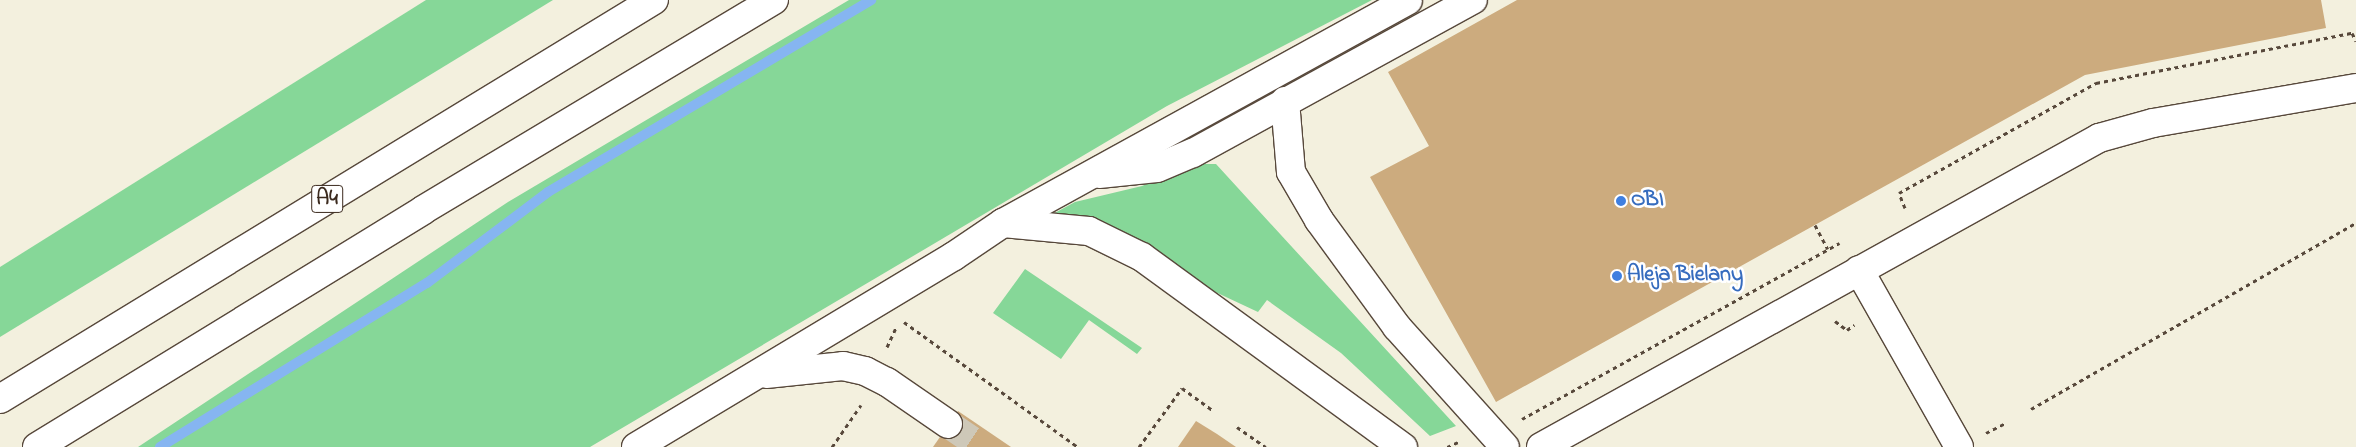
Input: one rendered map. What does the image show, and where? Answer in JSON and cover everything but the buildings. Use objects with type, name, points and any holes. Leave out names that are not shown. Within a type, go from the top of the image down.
[{"type":"main road","name":"A4","points":[[0,400],[654,0]]},
{"type":"main road","points":[[37,447],[423,210],[774,0]]},
{"type":"main road","points":[[636,447],[1003,223],[1408,0]]},
{"type":"main road","points":[[1088,175],[1156,168],[1193,153],[1285,101],[1473,0]]},
{"type":"main road","points":[[1541,447],[2099,138],[2153,123],[2356,88]]},
{"type":"main road","points":[[1285,101],[1291,172],[1319,220],[1397,326],[1505,447]]},
{"type":"main road","points":[[1003,223],[1089,230],[1142,257],[1289,361],[1403,447]]},
{"type":"main road","points":[[1859,270],[1969,442]]},
{"type":"main road","points":[[755,375],[843,366],[865,371],[887,382],[948,424]]},
{"type":"path","points":[[2352,33],[2356,41]]},
{"type":"path","points":[[2031,408],[2356,223]]},
{"type":"path","points":[[1815,225],[1828,249]]},
{"type":"path","points":[[1139,447],[1182,388],[1212,410]]},
{"type":"path","points":[[1969,442],[2006,423]]},
{"type":"path","points":[[1237,427],[1266,447]]},
{"type":"green space","points":[[426,0],[553,0],[0,337],[0,267]]},
{"type":"green space","points":[[849,0],[1372,0],[1167,106],[590,447],[138,447],[508,202]]},
{"type":"green space","points":[[1194,164],[1216,164],[1456,426],[1430,436],[1341,353],[1267,300],[1258,312],[1051,215],[1075,202],[1142,186]]},
{"type":"green space","points":[[1025,269],[1142,348],[1137,354],[1089,320],[1061,359],[993,313]]},
{"type":"waterway","points":[[160,447],[427,283],[548,192],[871,0]]},
{"type":"tunnel","points":[[948,424],[982,447]]},
{"type":"place","name":"OBI","points":[[1621,201]]},
{"type":"place","name":"Aleja Bielany","points":[[1617,276]]}]
